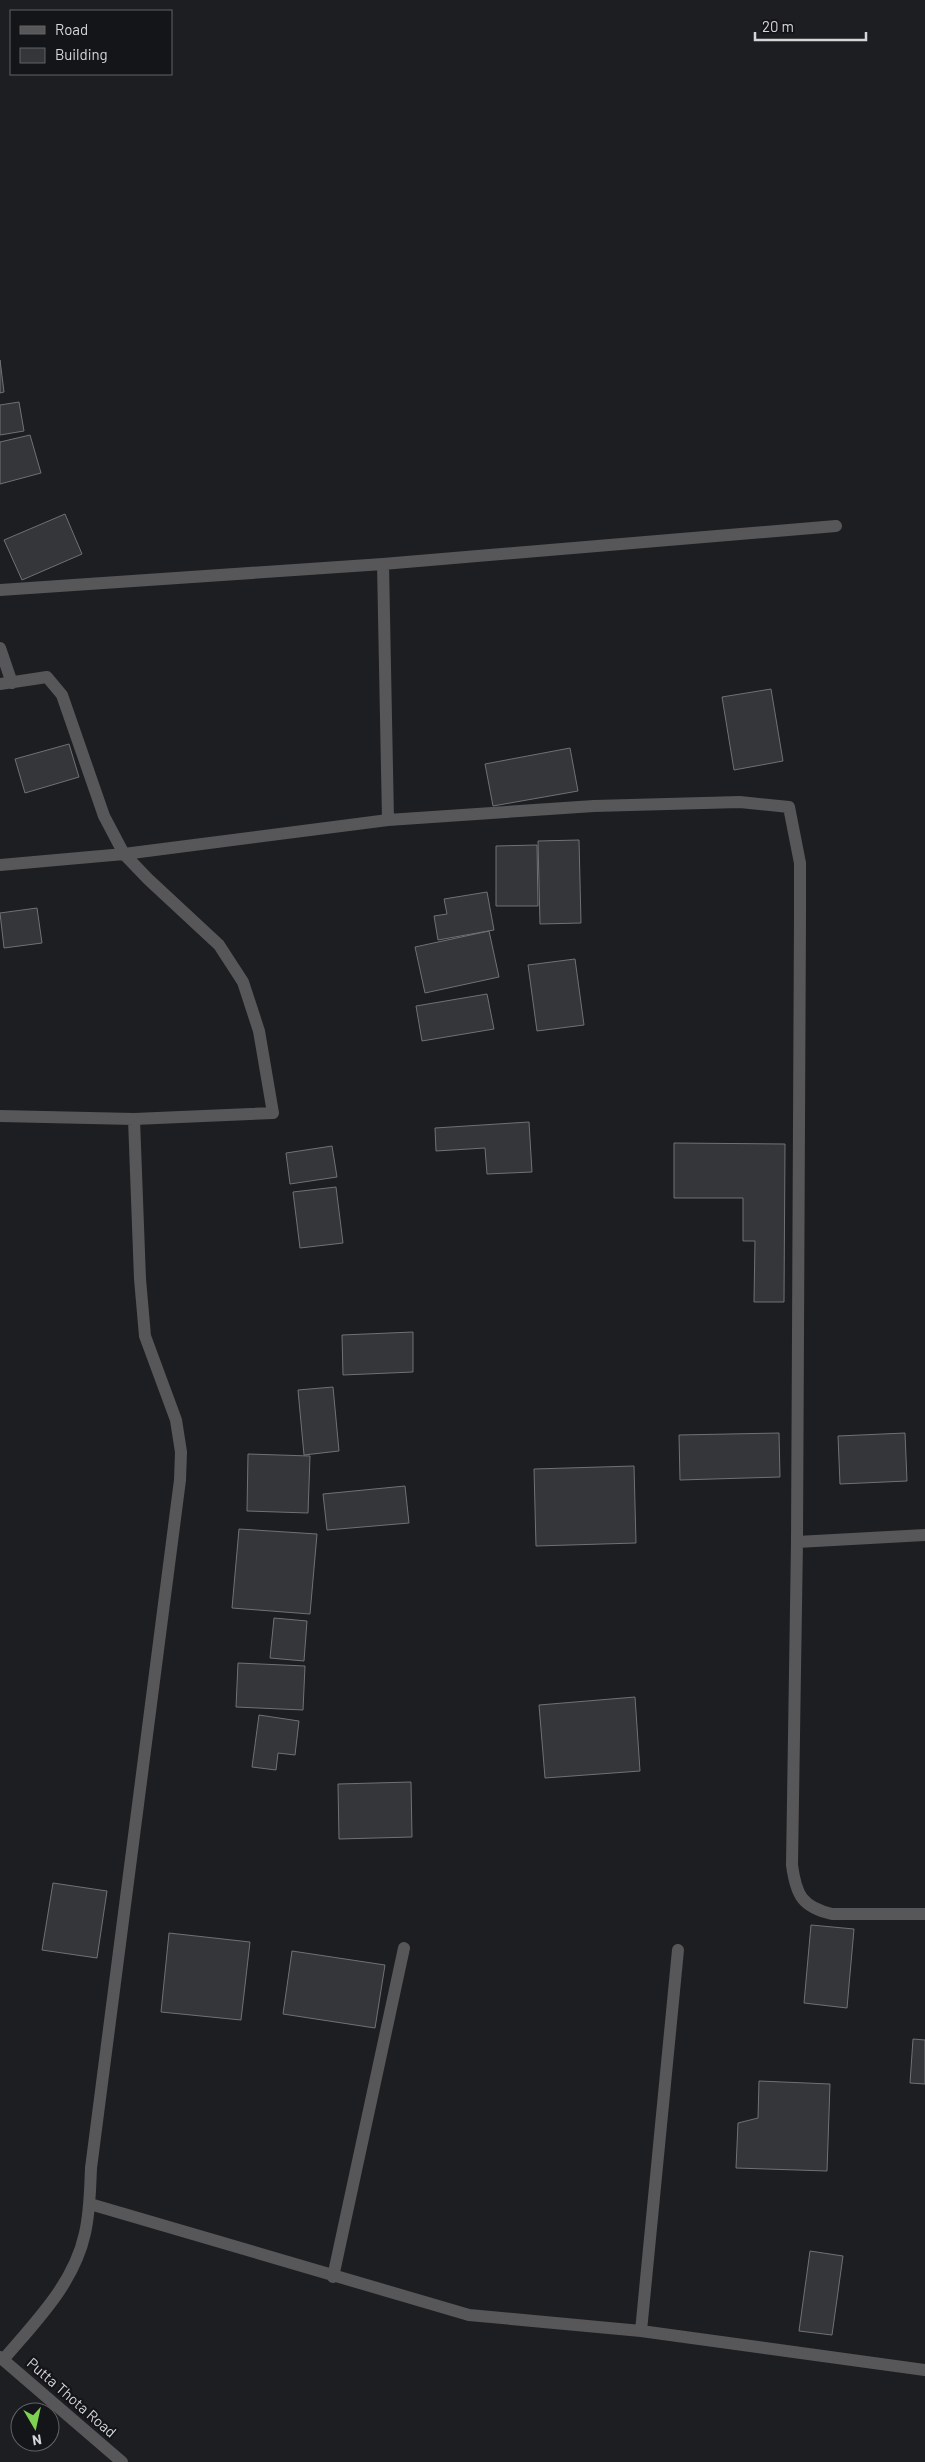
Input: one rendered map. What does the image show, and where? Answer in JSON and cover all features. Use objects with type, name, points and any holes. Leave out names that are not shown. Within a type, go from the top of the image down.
[{"type":"street","points":[[0,590],[383,564],[836,526]]},
{"type":"street","points":[[383,564],[388,820]]},
{"type":"street","points":[[0,648],[6,684],[47,677],[62,696],[104,816],[124,854],[154,885],[220,945],[243,982],[259,1031],[273,1113],[134,1119],[0,1116]]},
{"type":"street","points":[[0,865],[124,854],[388,820],[594,806],[740,802],[789,807],[800,863],[797,1542],[792,1865],[794,1885],[804,1903],[818,1911],[832,1914],[925,1914]]},
{"type":"street","points":[[2,2359],[58,2295],[74,2267],[85,2234],[90,2204],[91,2168],[180,1480],[181,1452],[176,1420],[145,1336],[140,1279],[134,1119]]},
{"type":"street","points":[[797,1542],[925,1535]]},
{"type":"street","points":[[333,2276],[404,1948]]},
{"type":"street","points":[[642,2331],[678,1950]]},
{"type":"street","points":[[90,2204],[469,2315],[642,2331],[925,2370]]},
{"type":"street","name":"Putta Thota Road","points":[[2,2359],[122,2462]]},
{"type":"building","points":[[0,360],[4,392],[0,393]]},
{"type":"building","points":[[19,402],[24,431],[0,435],[0,405]]},
{"type":"building","points":[[30,435],[41,473],[0,484],[0,442]]},
{"type":"building","points":[[65,514],[82,554],[22,580],[4,540]]},
{"type":"building","points":[[771,689],[783,761],[734,770],[722,697]]},
{"type":"building","points":[[69,744],[79,777],[25,793],[15,759]]},
{"type":"building","points":[[570,748],[578,791],[493,806],[485,764]]},
{"type":"building","points":[[579,840],[581,923],[540,924],[538,841]]},
{"type":"building","points":[[537,845],[538,906],[496,906],[496,846]]},
{"type":"building","points":[[487,892],[494,930],[438,940],[434,916],[447,914],[444,899]]},
{"type":"building","points":[[37,908],[42,943],[4,948],[0,913]]},
{"type":"building","points":[[489,931],[499,977],[425,993],[415,947]]},
{"type":"building","points":[[575,959],[584,1025],[537,1031],[528,965]]},
{"type":"building","points":[[487,994],[494,1029],[422,1041],[416,1006]]},
{"type":"building","points":[[529,1122],[532,1172],[487,1174],[485,1148],[436,1151],[435,1128]]},
{"type":"building","points":[[674,1143],[785,1144],[784,1302],[754,1302],[755,1241],[743,1241],[743,1198],[674,1198]]},
{"type":"building","points":[[332,1146],[337,1177],[290,1184],[286,1153]]},
{"type":"building","points":[[336,1187],[343,1243],[300,1248],[293,1192]]},
{"type":"building","points":[[413,1332],[413,1372],[343,1375],[342,1335]]},
{"type":"building","points":[[333,1387],[339,1451],[304,1455],[298,1390]]},
{"type":"building","points":[[779,1433],[780,1477],[680,1480],[679,1435]]},
{"type":"building","points":[[905,1433],[907,1481],[840,1484],[838,1436]]},
{"type":"building","points":[[248,1454],[310,1456],[308,1513],[247,1511]]},
{"type":"building","points":[[634,1466],[636,1543],[536,1546],[534,1469]]},
{"type":"building","points":[[405,1486],[409,1523],[327,1530],[323,1494]]},
{"type":"building","points":[[239,1529],[317,1534],[310,1614],[232,1608]]},
{"type":"building","points":[[274,1618],[307,1621],[304,1661],[270,1658]]},
{"type":"building","points":[[238,1663],[305,1666],[303,1710],[236,1707]]},
{"type":"building","points":[[635,1697],[640,1771],[545,1778],[539,1705]]},
{"type":"building","points":[[259,1715],[299,1721],[295,1755],[278,1753],[276,1770],[252,1767]]},
{"type":"building","points":[[411,1782],[412,1837],[339,1839],[338,1784]]},
{"type":"building","points":[[53,1883],[107,1891],[97,1958],[42,1950]]},
{"type":"building","points":[[811,1925],[854,1929],[847,2008],[804,2003]]},
{"type":"building","points":[[169,1933],[250,1942],[241,2020],[161,2012]]},
{"type":"building","points":[[292,1951],[385,1965],[375,2028],[283,2014]]},
{"type":"building","points":[[913,2039],[925,2040],[925,2084],[910,2083]]},
{"type":"building","points":[[759,2081],[830,2084],[827,2171],[736,2168],[738,2123],[758,2118]]},
{"type":"building","points":[[810,2251],[843,2256],[832,2335],[799,2331]]}]
